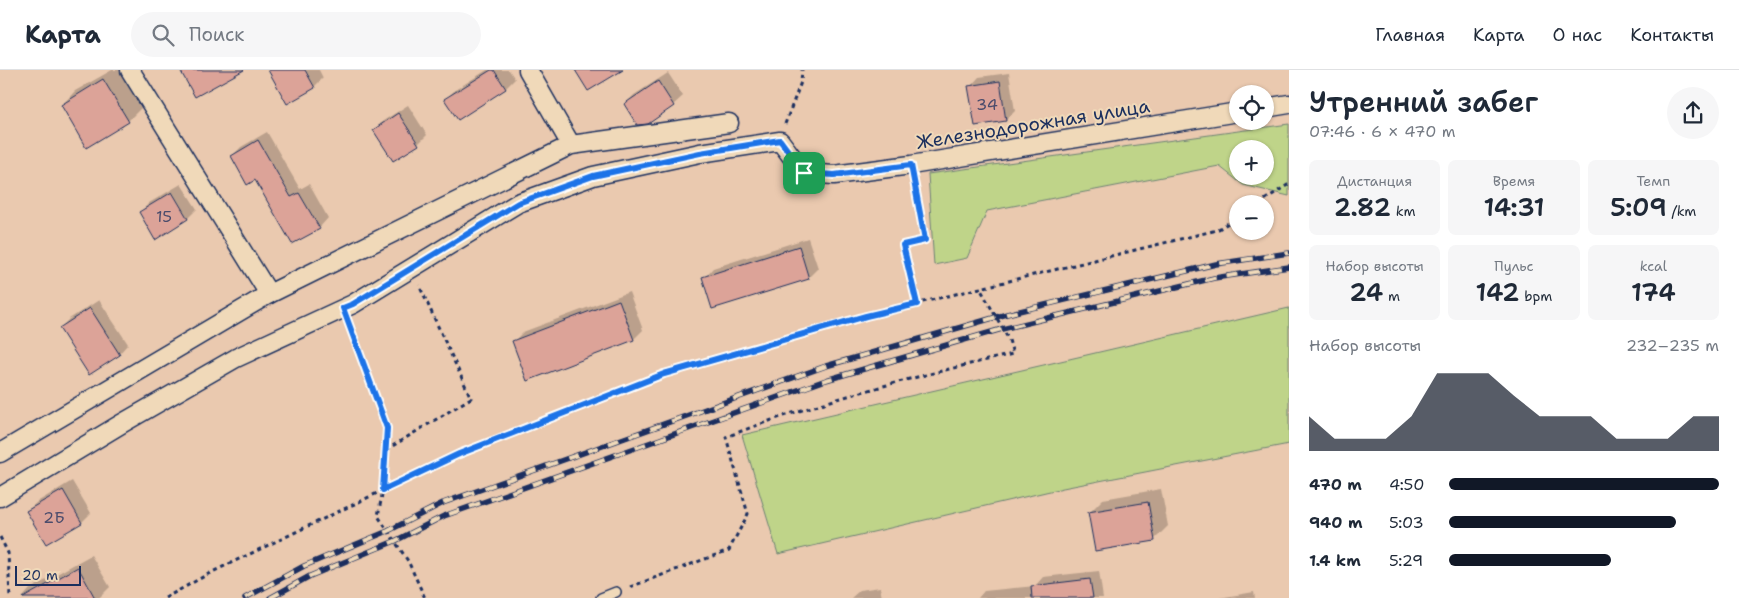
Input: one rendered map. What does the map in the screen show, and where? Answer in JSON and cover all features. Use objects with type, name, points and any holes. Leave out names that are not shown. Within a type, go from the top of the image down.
[{"type":"street","points":[[130,70],[269,294]]},
{"type":"street","points":[[528,70],[571,145]]},
{"type":"street","points":[[1274,106],[1289,104]]},
{"type":"street","name":"Железнодорожная улица","points":[[780,140],[804,173],[834,175],[911,165],[1229,113]]},
{"type":"street","points":[[0,453],[269,294],[571,145],[729,123]]},
{"type":"street","points":[[0,497],[236,358],[343,308],[518,203],[593,176],[700,153],[780,140]]},
{"type":"lane","points":[[601,598],[616,592]]},
{"type":"path","points":[[780,140],[801,82],[802,70]]},
{"type":"path","points":[[911,165],[925,240],[903,245],[917,304]]},
{"type":"path","points":[[1272,195],[1289,184]]},
{"type":"path","points":[[165,598],[210,574],[459,454],[664,374],[866,316],[1217,230],[1229,223]]},
{"type":"path","points":[[386,451],[471,398],[411,268]]},
{"type":"path","points":[[616,592],[729,550],[748,514],[726,437],[765,422],[927,374],[1013,354],[1009,340],[980,288]]},
{"type":"path","points":[[343,308],[387,428],[383,490],[378,516],[408,561],[425,598]]},
{"type":"path","points":[[0,537],[8,553],[10,598]]},
{"type":"green space","points":[[1289,124],[1289,196],[1243,185],[1274,185],[1274,140],[1229,140],[1229,174],[1219,166],[987,211],[967,258],[934,265],[928,174],[1246,130],[1274,130],[1274,126]]},
{"type":"green space","points":[[1289,308],[1289,444],[1063,488],[778,554],[742,435]]},
{"type":"building","points":[[180,70],[244,70],[195,97]]},
{"type":"building","points":[[268,70],[305,70],[315,88],[287,104]]},
{"type":"building","points":[[491,70],[494,70],[506,89],[458,120],[444,99]]},
{"type":"building","points":[[575,70],[623,70],[588,91]]},
{"type":"building","points":[[103,79],[129,122],[86,148],[61,105]]},
{"type":"building","points":[[658,81],[674,106],[648,124],[637,125],[624,104]]},
{"type":"building","points":[[1000,81],[1006,121],[975,126],[968,86]]},
{"type":"building","points":[[398,113],[419,145],[393,161],[373,130]]},
{"type":"building","points":[[258,140],[291,197],[299,193],[320,229],[292,244],[255,180],[247,185],[231,156]]},
{"type":"building","points":[[172,192],[188,219],[155,240],[139,212]]},
{"type":"building","points":[[799,246],[809,279],[712,309],[702,277]]},
{"type":"building","points":[[619,300],[634,340],[527,381],[512,341]]},
{"type":"building","points":[[90,308],[120,355],[89,375],[59,328]]},
{"type":"building","points":[[63,490],[82,523],[46,544],[26,511]]},
{"type":"building","points":[[1148,502],[1155,541],[1095,551],[1088,512]]},
{"type":"building","points":[[78,567],[95,598],[23,598]]},
{"type":"building","points":[[1090,579],[1093,598],[1032,598],[1031,586]]},
{"type":"railway","points":[[245,598],[304,566],[388,531],[443,503],[826,366],[1007,314],[1216,264],[1289,253]]},
{"type":"railway","points":[[270,598],[310,576],[395,541],[444,516],[826,380],[1002,329],[1214,278],[1289,267]]},
{"type":"route","points":[[780,140],[804,173],[834,175],[911,165],[925,240],[903,245],[917,304],[866,316],[664,374],[459,454],[383,490],[387,428],[343,308],[353,304],[518,203],[593,176],[700,153],[780,140]]}]
